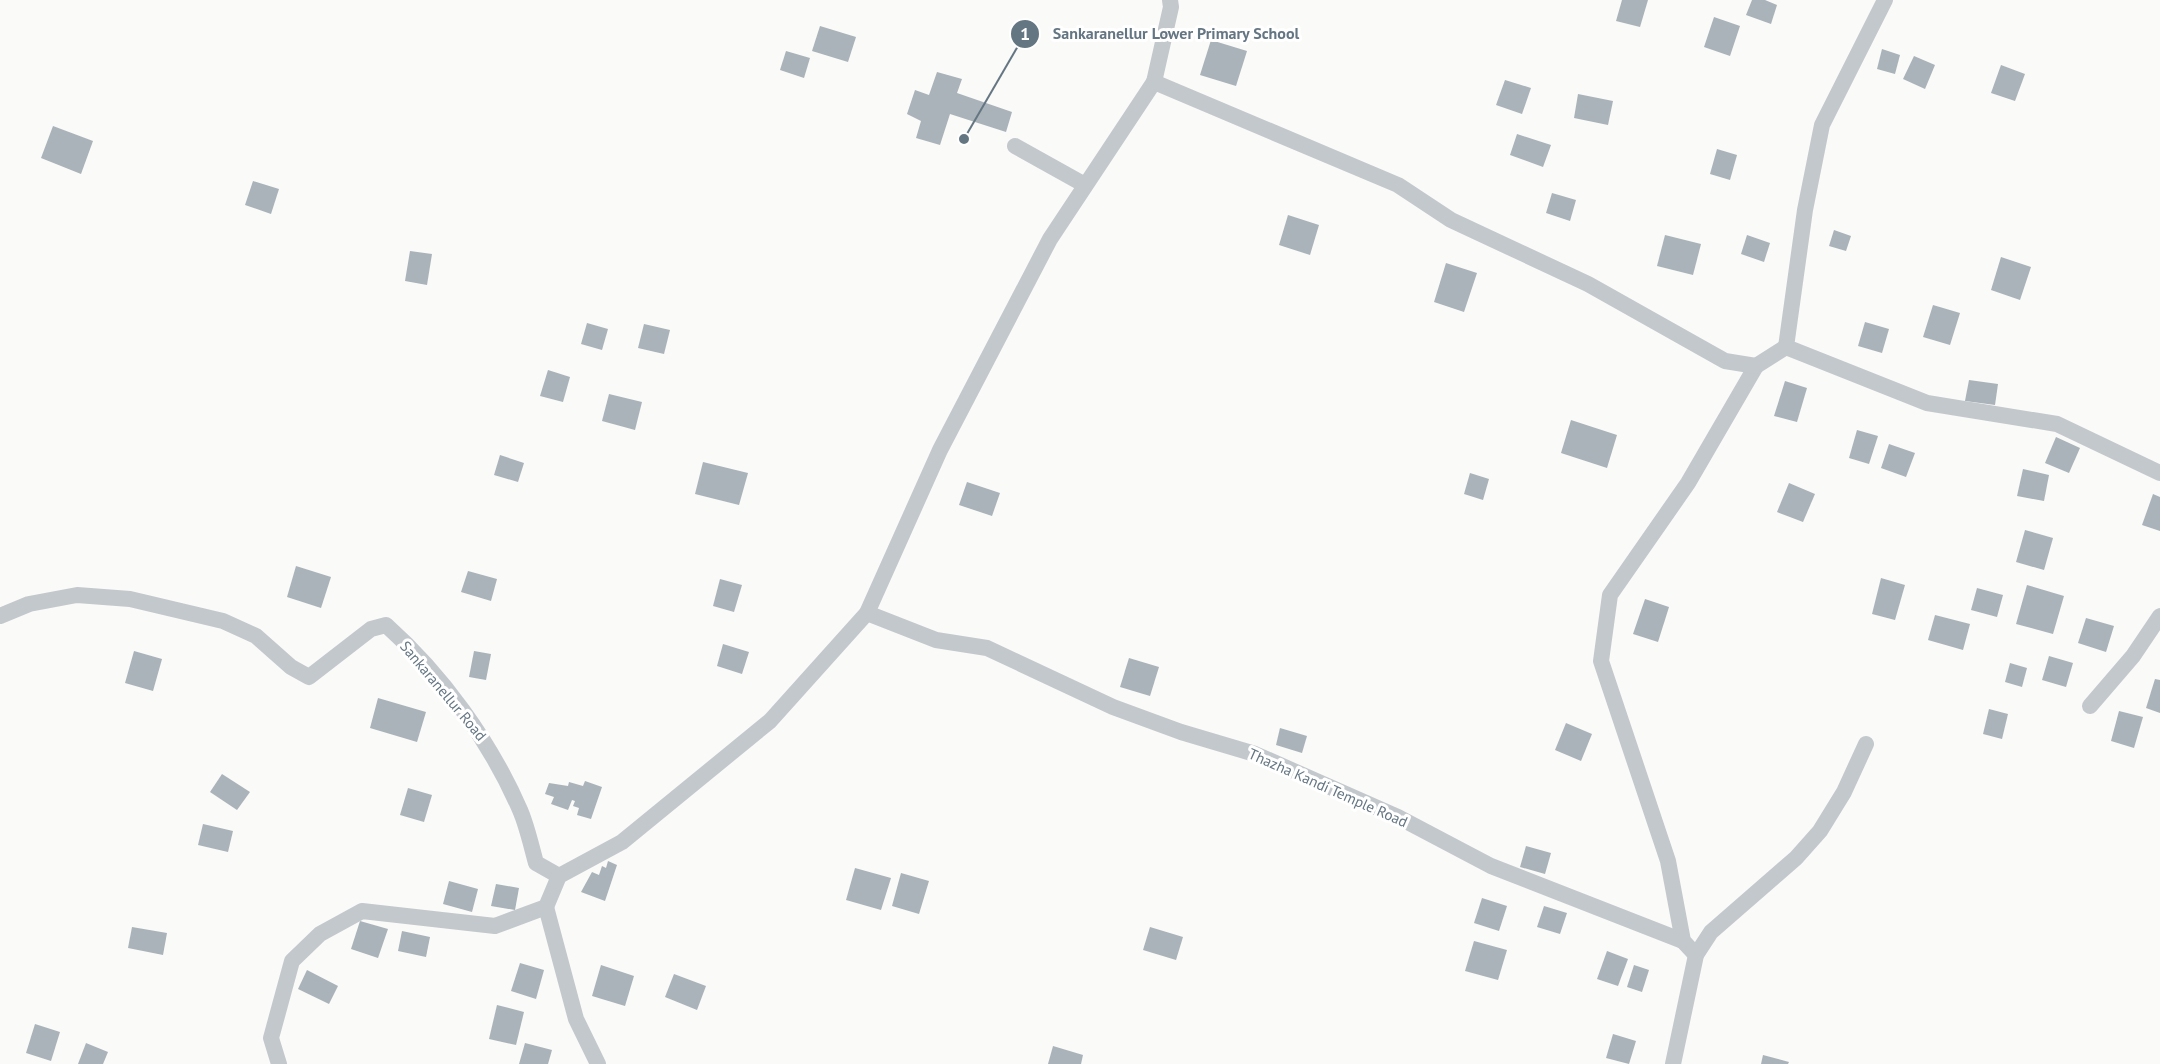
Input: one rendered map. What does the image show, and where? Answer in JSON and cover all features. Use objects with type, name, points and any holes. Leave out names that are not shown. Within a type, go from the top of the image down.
[{"type":"street","points":[[598,1064],[576,1019],[546,907],[559,876],[622,842],[770,721],[867,613],[940,450],[1050,239],[1154,82],[1171,7],[1170,0]]},
{"type":"street","points":[[1696,955],[1683,941],[1668,861],[1601,661],[1611,595],[1688,483],[1756,366],[1786,347],[1805,210],[1822,125],[1885,0]]},
{"type":"street","points":[[1154,82],[1398,185],[1451,220],[1588,284],[1725,361],[1756,366]]},
{"type":"street","points":[[1015,146],[1085,185]]},
{"type":"street","points":[[1786,347],[1927,403],[2057,424],[2160,472]]},
{"type":"street","name":"Sankaranellur Road","points":[[0,616],[29,604],[77,596],[130,599],[223,621],[256,636],[291,667],[309,677],[371,629],[386,626],[443,687],[488,745],[521,812],[536,862],[559,876]]},
{"type":"street","name":"Thazha Kandi Temple Road","points":[[867,613],[936,640],[987,648],[1113,707],[1181,732],[1255,753],[1398,816],[1491,866],[1683,941]]},
{"type":"street","points":[[2090,706],[2126,665],[2160,616]]},
{"type":"street","points":[[1673,1064],[1696,955],[1711,932],[1796,858],[1820,831],[1844,792],[1866,744]]},
{"type":"street","points":[[279,1064],[271,1038],[292,961],[320,934],[362,910],[495,926],[546,907]]},
{"type":"building","points":[[1622,0],[1648,0],[1640,27],[1616,21]]},
{"type":"building","points":[[1752,0],[1765,0],[1777,5],[1771,24],[1746,15]]},
{"type":"building","points":[[1714,17],[1740,26],[1730,56],[1704,47]]},
{"type":"building","points":[[820,26],[856,37],[848,62],[812,51]]},
{"type":"building","points":[[1211,40],[1247,51],[1236,86],[1200,75]]},
{"type":"building","points":[[1882,49],[1900,55],[1895,74],[1877,69]]},
{"type":"building","points":[[786,51],[810,58],[804,78],[780,70]]},
{"type":"building","points":[[1914,56],[1935,65],[1925,89],[1903,79]]},
{"type":"building","points":[[2001,65],[2025,74],[2015,101],[1991,93]]},
{"type":"building","points":[[937,72],[962,79],[957,93],[1012,112],[1006,132],[950,114],[940,145],[916,138],[921,121],[907,114],[915,90],[929,95]]},
{"type":"building","points":[[1505,80],[1531,88],[1522,114],[1496,105]]},
{"type":"building","points":[[1578,94],[1613,101],[1608,125],[1574,118]]},
{"type":"building","points":[[53,126],[93,141],[81,174],[41,158]]},
{"type":"building","points":[[1517,134],[1551,145],[1543,167],[1510,155]]},
{"type":"building","points":[[1717,149],[1737,155],[1730,180],[1710,174]]},
{"type":"building","points":[[253,181],[279,189],[271,214],[245,205]]},
{"type":"building","points":[[1552,193],[1576,200],[1570,221],[1546,213]]},
{"type":"building","points":[[1288,215],[1319,225],[1310,255],[1279,245]]},
{"type":"building","points":[[1834,230],[1851,236],[1846,251],[1829,246]]},
{"type":"building","points":[[1665,235],[1701,244],[1693,275],[1657,266]]},
{"type":"building","points":[[1747,235],[1770,243],[1764,262],[1741,254]]},
{"type":"building","points":[[410,251],[432,254],[427,285],[405,281]]},
{"type":"building","points":[[2001,257],[2031,267],[2020,300],[1991,290]]},
{"type":"building","points":[[1446,263],[1477,273],[1464,312],[1434,302]]},
{"type":"building","points":[[1933,305],[1960,313],[1950,345],[1923,337]]},
{"type":"building","points":[[1865,322],[1889,329],[1882,353],[1858,346]]},
{"type":"building","points":[[587,323],[608,329],[602,350],[581,344]]},
{"type":"building","points":[[644,324],[670,330],[664,354],[638,348]]},
{"type":"building","points":[[548,370],[570,377],[563,402],[540,396]]},
{"type":"building","points":[[1969,380],[1998,384],[1995,405],[1965,401]]},
{"type":"building","points":[[1785,381],[1807,388],[1797,422],[1774,416]]},
{"type":"building","points":[[609,394],[642,402],[635,430],[602,421]]},
{"type":"building","points":[[1571,420],[1617,435],[1607,468],[1561,453]]},
{"type":"building","points":[[1857,430],[1878,436],[1869,464],[1849,458]]},
{"type":"building","points":[[2056,437],[2080,448],[2069,473],[2045,463]]},
{"type":"building","points":[[1889,444],[1915,453],[1906,477],[1881,468]]},
{"type":"building","points":[[500,455],[524,463],[518,482],[494,475]]},
{"type":"building","points":[[703,462],[748,473],[739,505],[695,494]]},
{"type":"building","points":[[2023,469],[2049,475],[2044,501],[2017,496]]},
{"type":"building","points":[[1470,473],[1489,479],[1483,500],[1464,494]]},
{"type":"building","points":[[967,482],[1000,493],[992,516],[959,505]]},
{"type":"building","points":[[1789,483],[1815,494],[1803,522],[1777,512]]},
{"type":"building","points":[[2153,494],[2160,497],[2160,531],[2142,525]]},
{"type":"building","points":[[2025,530],[2053,538],[2044,570],[2016,562]]},
{"type":"building","points":[[296,566],[331,577],[321,608],[287,597]]},
{"type":"building","points":[[468,571],[497,579],[491,601],[461,592]]},
{"type":"building","points":[[1881,578],[1905,585],[1895,620],[1872,614]]},
{"type":"building","points":[[720,579],[742,585],[734,612],[713,606]]},
{"type":"building","points":[[2027,585],[2064,596],[2053,634],[2016,624]]},
{"type":"building","points":[[1977,588],[2003,595],[1997,617],[1971,610]]},
{"type":"building","points":[[1645,599],[1669,607],[1658,642],[1633,634]]},
{"type":"building","points":[[1935,615],[1970,624],[1963,650],[1928,640]]},
{"type":"building","points":[[2086,618],[2114,626],[2106,652],[2078,643]]},
{"type":"building","points":[[723,644],[749,652],[742,674],[717,666]]},
{"type":"building","points":[[134,651],[162,659],[153,691],[125,683]]},
{"type":"building","points":[[474,651],[491,654],[486,680],[469,677]]},
{"type":"building","points":[[2049,656],[2073,663],[2066,687],[2042,680]]},
{"type":"building","points":[[1129,658],[1159,667],[1150,696],[1120,687]]},
{"type":"building","points":[[2010,663],[2027,668],[2022,687],[2005,682]]},
{"type":"building","points":[[2155,679],[2160,680],[2160,713],[2146,708]]},
{"type":"building","points":[[378,698],[426,712],[417,742],[370,728]]},
{"type":"building","points":[[1989,709],[2008,714],[2002,739],[1983,734]]},
{"type":"building","points":[[2119,711],[2143,717],[2134,748],[2111,741]]},
{"type":"building","points":[[1566,723],[1592,734],[1581,761],[1555,750]]},
{"type":"building","points":[[1280,728],[1307,736],[1302,753],[1276,745]]},
{"type":"building","points":[[222,774],[250,792],[237,810],[210,792]]},
{"type":"building","points":[[585,781],[602,787],[591,819],[577,815],[579,808],[573,806],[575,801],[572,800],[568,810],[551,804],[554,797],[545,794],[549,783],[568,786],[569,782],[583,786]]},
{"type":"building","points":[[408,788],[432,795],[424,822],[400,815]]},
{"type":"building","points":[[203,824],[233,831],[228,852],[198,845]]},
{"type":"building","points":[[1526,846],[1551,853],[1545,874],[1520,867]]},
{"type":"building","points":[[608,861],[617,865],[605,901],[581,892],[592,872],[599,875],[602,866],[606,868]]},
{"type":"building","points":[[855,868],[891,878],[881,910],[846,900]]},
{"type":"building","points":[[901,873],[929,881],[919,914],[892,906]]},
{"type":"building","points":[[449,881],[478,889],[472,912],[443,904]]},
{"type":"building","points":[[496,884],[519,888],[515,910],[491,906]]},
{"type":"building","points":[[1482,898],[1507,906],[1499,931],[1474,923]]},
{"type":"building","points":[[1544,906],[1567,913],[1560,934],[1537,927]]},
{"type":"building","points":[[360,921],[388,929],[378,958],[351,949]]},
{"type":"building","points":[[132,927],[167,933],[163,955],[128,948]]},
{"type":"building","points":[[1150,927],[1183,937],[1176,960],[1143,950]]},
{"type":"building","points":[[402,931],[430,937],[426,957],[398,951]]},
{"type":"building","points":[[1474,941],[1507,950],[1498,980],[1465,971]]},
{"type":"building","points":[[1607,951],[1628,959],[1618,986],[1597,979]]},
{"type":"building","points":[[520,963],[544,970],[536,999],[511,991]]},
{"type":"building","points":[[601,965],[634,976],[625,1006],[592,996]]},
{"type":"building","points":[[1634,965],[1649,970],[1642,992],[1627,987]]},
{"type":"building","points":[[307,970],[338,986],[329,1004],[298,989]]},
{"type":"building","points":[[674,974],[706,986],[697,1010],[665,997]]},
{"type":"building","points":[[497,1005],[524,1012],[516,1045],[489,1039]]},
{"type":"building","points":[[35,1024],[60,1032],[51,1061],[26,1053]]},
{"type":"building","points":[[1613,1034],[1636,1041],[1629,1064],[1606,1058]]},
{"type":"building","points":[[86,1043],[108,1052],[103,1064],[78,1064]]},
{"type":"building","points":[[525,1043],[552,1050],[548,1064],[519,1064]]},
{"type":"building","points":[[1053,1046],[1083,1055],[1081,1064],[1048,1064]]},
{"type":"building","points":[[1763,1055],[1789,1062],[1788,1064],[1761,1064]]},
{"type":"place","name":"Sankaranellur Lower Primary School","points":[[964,139]]}]
